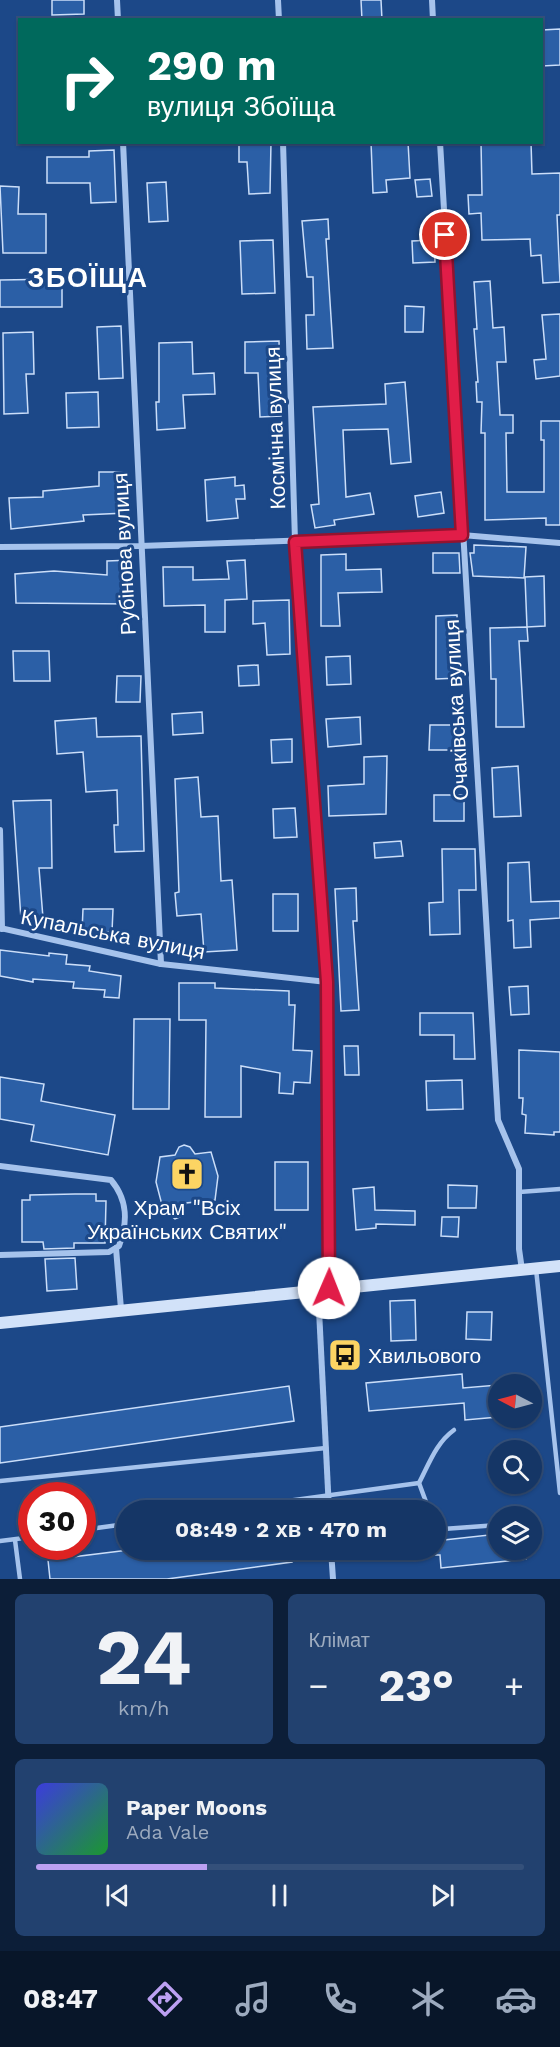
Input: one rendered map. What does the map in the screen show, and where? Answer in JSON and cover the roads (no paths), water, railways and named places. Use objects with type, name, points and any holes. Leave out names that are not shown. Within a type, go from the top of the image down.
[{"type":"main road","points":[[0,1323],[560,1266]]},
{"type":"street","points":[[117,0],[118,18]]},
{"type":"street","points":[[278,0],[279,18]]},
{"type":"street","points":[[432,0],[433,18]]},
{"type":"street","name":"Рубінова вулиця","points":[[123,144],[161,964]]},
{"type":"street","name":"Космічна вулиця","points":[[283,144],[295,542],[327,982],[324,1289],[329,1500]]},
{"type":"street","name":"Очаківська вулиця","points":[[440,144],[498,1120],[519,1169],[522,1271]]},
{"type":"street","points":[[0,547],[295,542],[462,535],[560,543]]},
{"type":"street","points":[[0,830],[1,929]]},
{"type":"street","name":"Купальська вулиця","points":[[1,929],[161,964],[327,982]]},
{"type":"street","points":[[0,1166],[111,1180],[120,1191],[126,1220],[123,1235],[116,1248],[109,1252],[0,1255]]},
{"type":"street","points":[[116,1248],[121,1309]]},
{"type":"street","points":[[332,1560],[333,1579]]},
{"type":"lane","points":[[519,1192],[560,1189]]},
{"type":"lane","points":[[536,1269],[560,1493]]},
{"type":"lane","points":[[425,1500],[419,1483],[437,1448],[454,1430]]},
{"type":"lane","points":[[0,1481],[326,1448]]},
{"type":"lane","points":[[293,1500],[419,1483]]},
{"type":"lane","points":[[96,1528],[116,1525]]},
{"type":"lane","points":[[446,1528],[488,1526]]},
{"type":"lane","points":[[0,1541],[18,1539]]},
{"type":"lane","points":[[15,1540],[20,1579]]},
{"type":"place","name":"Храм \"Всіх Українських Святих\"","points":[[187,1174]]},
{"type":"place","name":"Хвильового","points":[[345,1355]]},
{"type":"district","name":"ЗБОЇЩА","points":[[88,278]]}]
